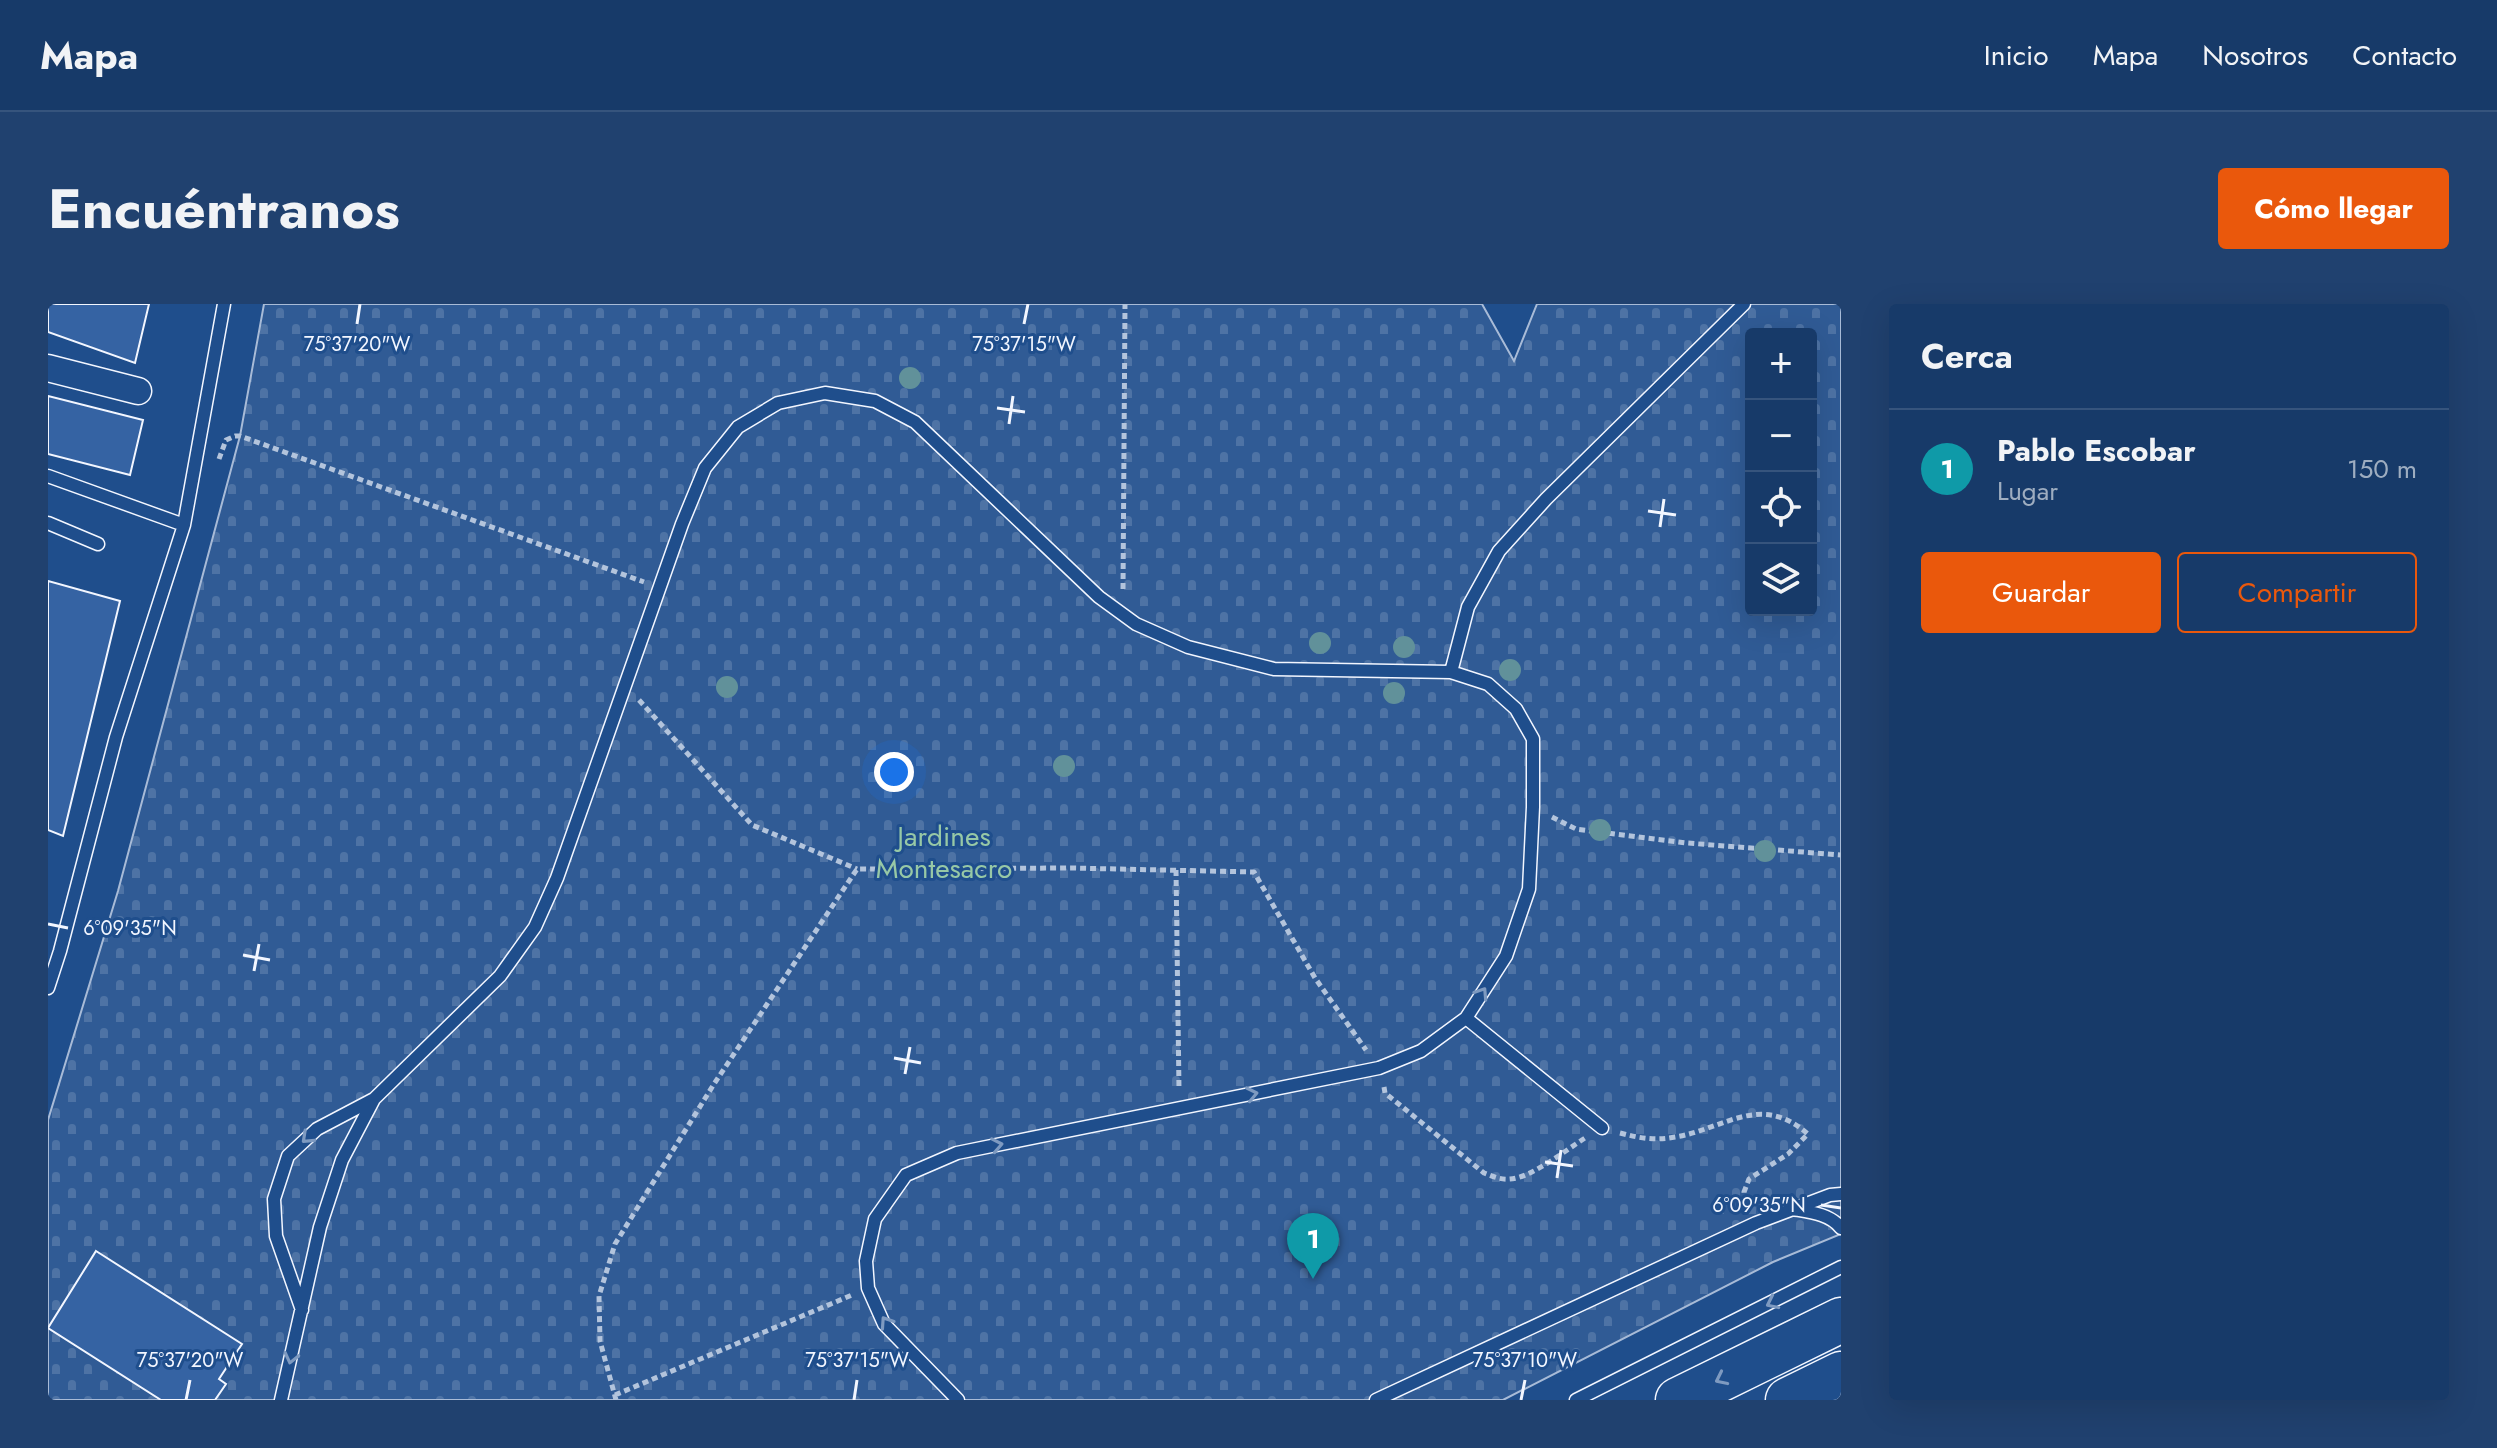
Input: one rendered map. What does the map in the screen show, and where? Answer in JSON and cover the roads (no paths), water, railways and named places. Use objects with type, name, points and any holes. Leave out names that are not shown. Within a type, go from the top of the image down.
[{"type":"highway","points":[[1678,1400],[1841,1320]]},
{"type":"street","points":[[48,368],[138,391]]},
{"type":"lane","points":[[48,988],[116,737],[184,525],[224,304]]},
{"type":"lane","points":[[1451,672],[1468,607],[1499,551],[1546,499],[1744,304]]},
{"type":"lane","points":[[302,1310],[276,1236],[274,1199],[288,1156],[317,1129],[374,1099],[500,976],[535,927],[557,878],[682,524],[705,468],[738,427],[778,403],[825,393],[875,401],[915,422],[1099,597],[1136,624],[1188,647],[1274,669],[1451,672],[1488,684],[1516,709],[1533,739],[1529,889],[1506,956],[1466,1018],[1421,1051],[1379,1068],[957,1153],[906,1175],[875,1219],[866,1261],[868,1288],[884,1324],[958,1400]]},
{"type":"lane","points":[[48,476],[184,525]]},
{"type":"lane","points":[[48,523],[98,544]]},
{"type":"lane","points":[[1466,1018],[1602,1128]]},
{"type":"lane","points":[[281,1400],[320,1227],[342,1160],[374,1099]]},
{"type":"lane","points":[[1376,1400],[1756,1223],[1841,1194]]},
{"type":"lane","points":[[1793,1209],[1824,1215],[1841,1228]]},
{"type":"lane","points":[[1576,1400],[1841,1267]]},
{"type":"place","name":"Pablo Escobar","points":[[1313,1279]]},
{"type":"park label","name":"Jardines Montesacro","points":[[944,852]]}]
